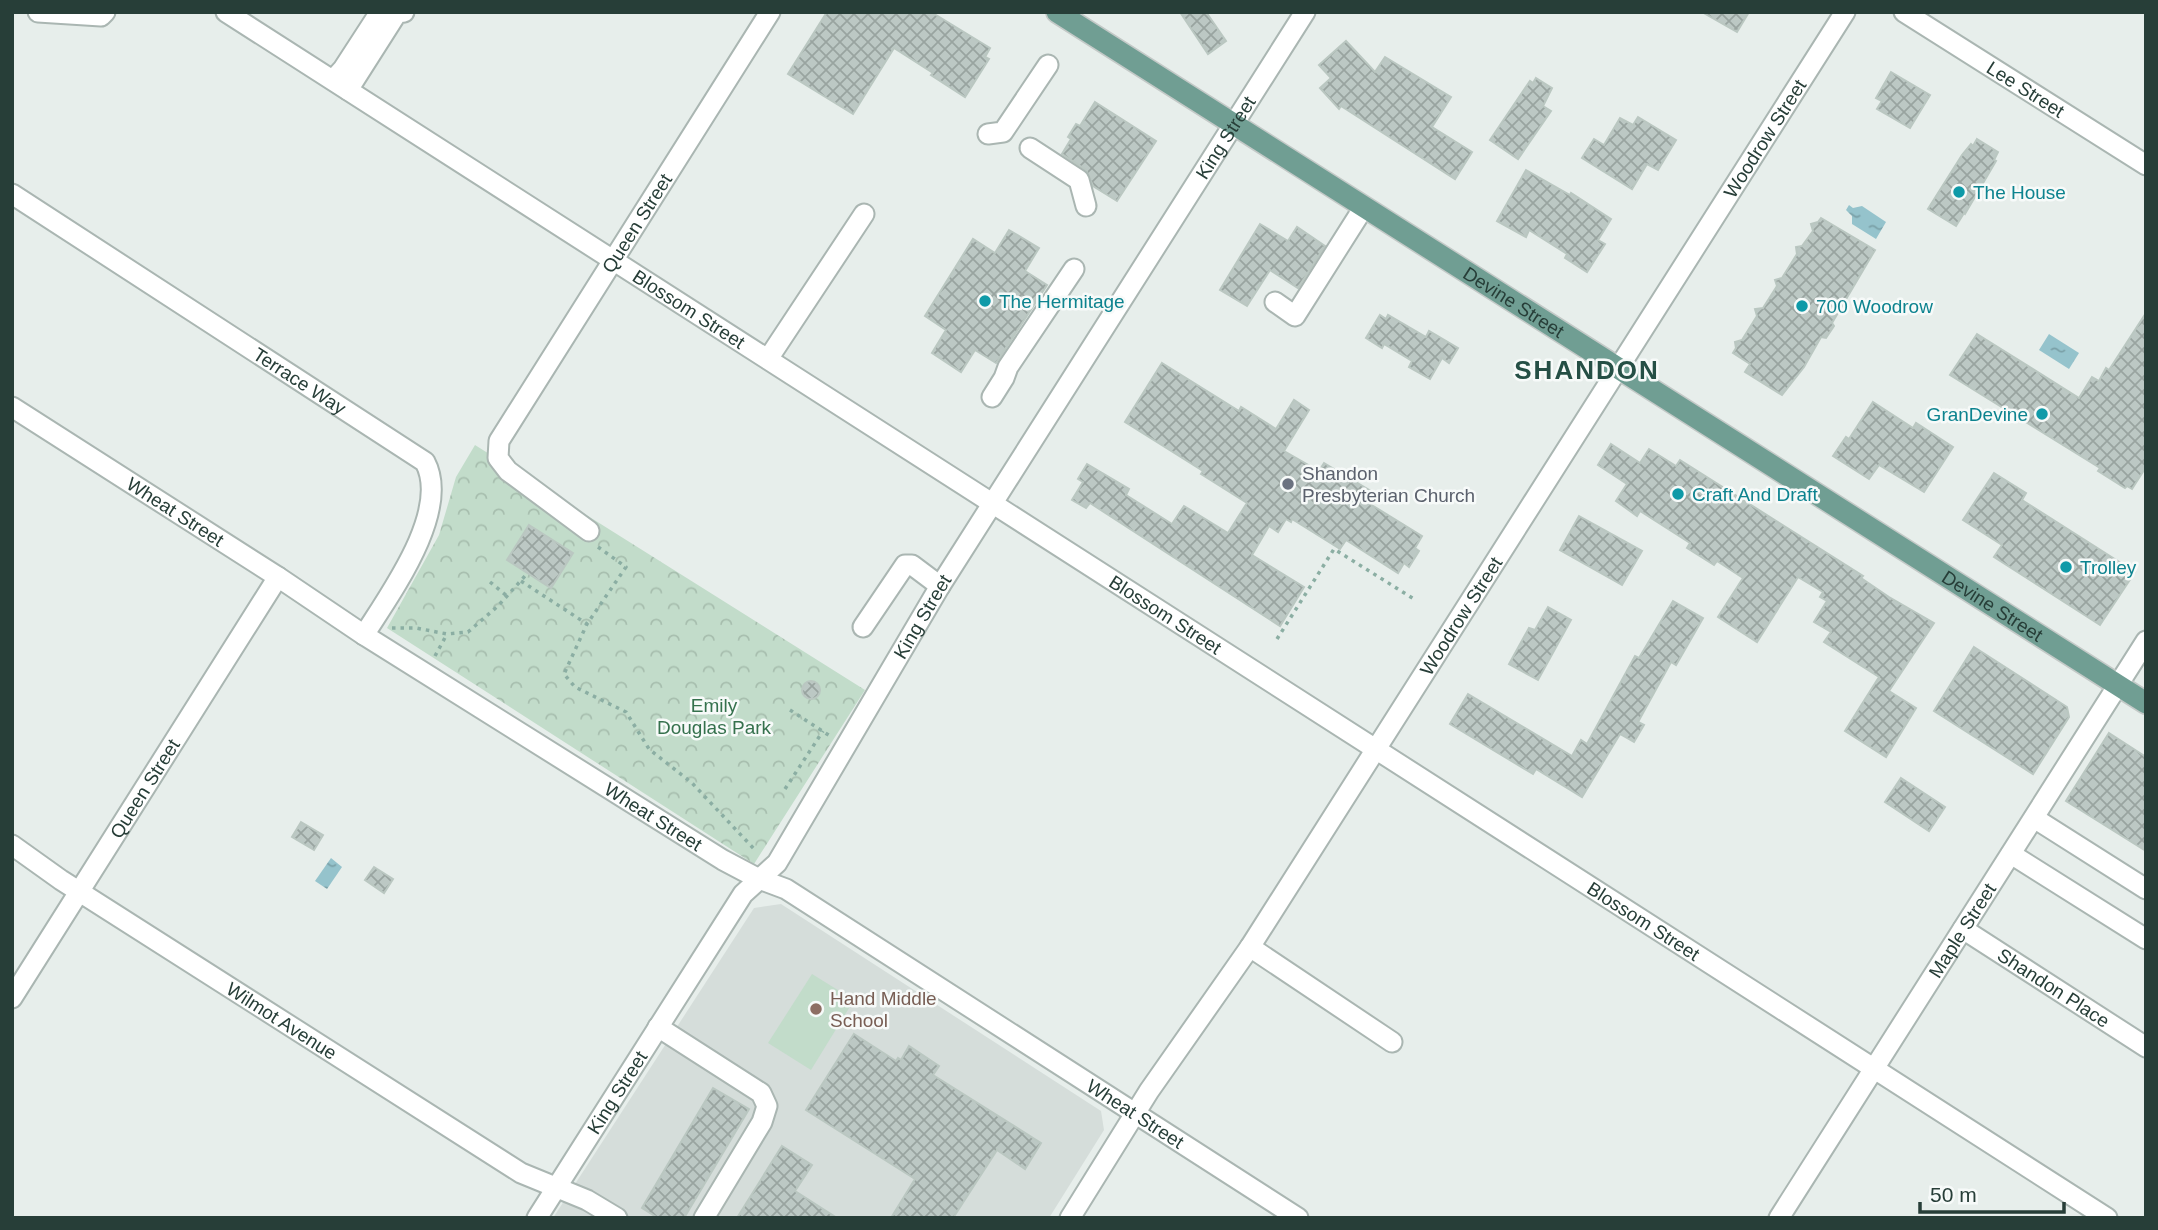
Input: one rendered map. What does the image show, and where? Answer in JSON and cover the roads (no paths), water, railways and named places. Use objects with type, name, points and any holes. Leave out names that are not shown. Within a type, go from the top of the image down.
[{"type":"main road","name":"Devine Street","points":[[1057,12],[2146,703]]},
{"type":"street","points":[[38,12],[101,16],[105,12]]},
{"type":"street","points":[[340,85],[343,69],[380,12]]},
{"type":"street","points":[[340,85],[397,13],[404,12]]},
{"type":"street","name":"Queen Street","points":[[591,537],[508,471],[497,453],[502,433],[770,12]]},
{"type":"street","name":"King Street","points":[[537,1218],[744,894],[777,863],[940,586],[1306,12]]},
{"type":"street","name":"Woodrow Street","points":[[1070,1218],[1134,1113],[1250,947],[1845,12]]},
{"type":"street","name":"Lee Street","points":[[1903,12],[2146,165]]},
{"type":"street","name":"Blossom Street","points":[[233,14],[612,260],[2107,1218]]},
{"type":"street","points":[[988,134],[1003,132],[1048,65]]},
{"type":"street","points":[[1030,148],[1079,180],[1086,206]]},
{"type":"street","name":"Terrace Way","points":[[14,196],[425,462],[433,481],[424,525],[408,566],[364,635]]},
{"type":"street","points":[[1275,302],[1295,316],[1364,207]]},
{"type":"street","points":[[768,359],[864,214]]},
{"type":"street","points":[[992,397],[1008,367],[1074,269]]},
{"type":"street","name":"Wheat Street","points":[[12,407],[364,635],[723,860],[759,879],[786,889],[1298,1218]]},
{"type":"street","points":[[863,627],[905,565],[912,565],[940,586]]},
{"type":"street","name":"Queen Street","points":[[12,998],[278,577]]},
{"type":"street","name":"Maple Street","points":[[1779,1218],[2146,641]]},
{"type":"street","points":[[2034,818],[2146,888]]},
{"type":"street","name":"Wilmot Avenue","points":[[12,845],[79,892],[521,1173],[587,1200],[617,1218]]},
{"type":"street","points":[[2011,854],[2146,939]]},
{"type":"street","name":"Shandon Place","points":[[1963,929],[2146,1047]]},
{"type":"street","points":[[1250,947],[1392,1042]]},
{"type":"street","points":[[658,1027],[761,1093],[767,1106],[762,1122],[704,1218]]},
{"type":"water","points":[[1849,205],[1853,208],[1862,206],[1886,222],[1876,239],[1852,224],[1852,216],[1846,210]]},
{"type":"water","points":[[2049,334],[2079,353],[2069,369],[2039,350]]},
{"type":"water","points":[[331,858],[342,867],[327,889],[315,881]]},
{"type":"place","name":"The House","points":[[1959,192]]},
{"type":"place","name":"The Hermitage","points":[[985,301]]},
{"type":"place","name":"700 Woodrow","points":[[1802,306]]},
{"type":"place","name":"GranDevine","points":[[2042,414]]},
{"type":"place","name":"Shandon Presbyterian Church","points":[[1288,484]]},
{"type":"place","name":"Craft And Draft","points":[[1678,494]]},
{"type":"place","name":"Trolley","points":[[2066,567]]},
{"type":"place","name":"Hand Middle School","points":[[816,1009]]},
{"type":"district","name":"SHANDON","points":[[1587,370]]},
{"type":"park label","name":"Emily Douglas Park","points":[[714,716]]}]
